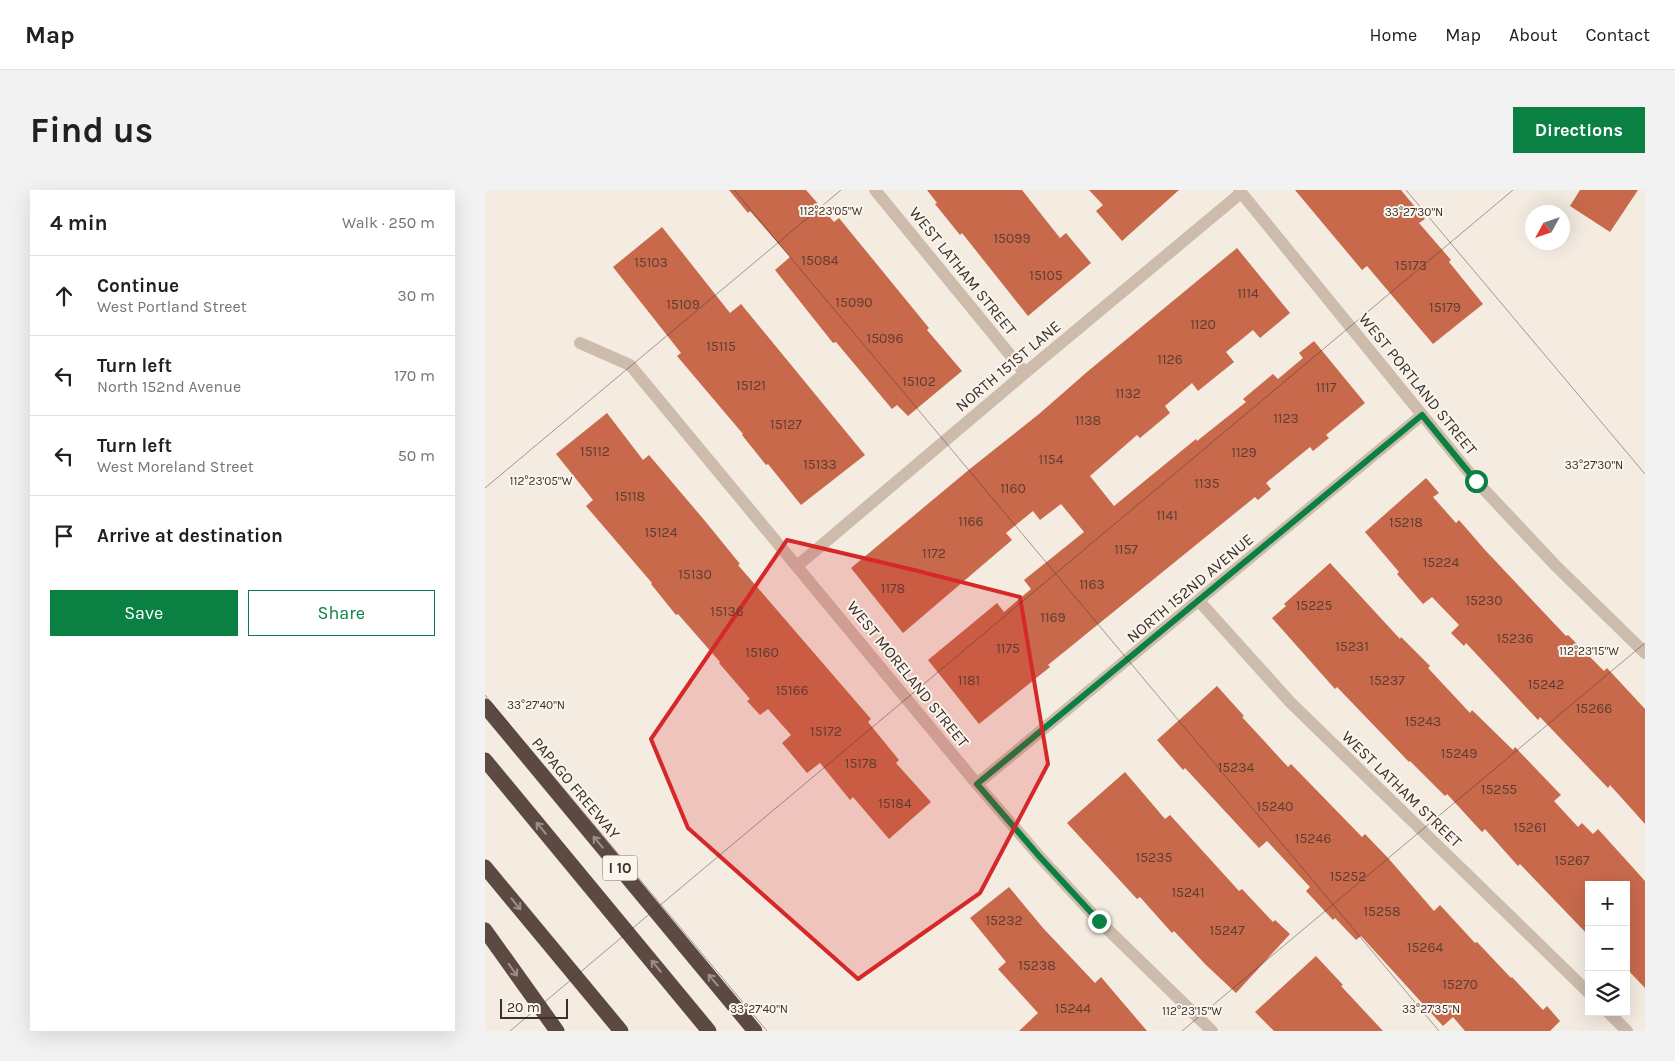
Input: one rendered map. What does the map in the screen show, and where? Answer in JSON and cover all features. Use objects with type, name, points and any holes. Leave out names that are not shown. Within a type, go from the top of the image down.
[{"type":"highway","name":"PAPAGO FREEWAY","points":[[485,706],[755,1031]]},
{"type":"highway","points":[[485,760],[709,1031]]},
{"type":"highway","points":[[485,867],[621,1031]]},
{"type":"highway","points":[[485,930],[557,1031]]},
{"type":"street","name":"WEST LATHAM STREET","points":[[875,190],[1025,372]]},
{"type":"street","name":"NORTH 151ST LANE","points":[[797,566],[1240,192]]},
{"type":"street","name":"WEST PORTLAND STREET","points":[[1240,192],[1476,481],[1556,566],[1643,647]]},
{"type":"street","name":"WEST MORELAND STREET","points":[[580,344],[630,365],[977,784],[1039,856],[1099,921],[1212,1031]]},
{"type":"street","name":"NORTH 152ND AVENUE","points":[[977,784],[1422,415]]},
{"type":"street","name":"WEST LATHAM STREET","points":[[1199,601],[1290,702],[1585,990]]},
{"type":"street","points":[[1612,1016],[1627,1031]]},
{"type":"highlighted area","points":[[787,540],[1020,597],[1048,764],[980,893],[858,979],[688,828],[651,739]]},
{"type":"building","points":[[729,190],[806,190],[834,222],[839,218],[929,328],[927,330],[962,371],[908,416],[897,405],[892,409],[836,342],[833,343],[775,270],[790,257]]},
{"type":"building","points":[[927,190],[1022,190],[1060,238],[1066,233],[1091,263],[1028,316],[962,233],[960,235],[935,204],[937,203]]},
{"type":"building","points":[[1089,190],[1179,190],[1122,241],[1096,211],[1103,205]]},
{"type":"building","points":[[1295,190],[1401,190],[1425,219],[1419,223],[1451,260],[1449,262],[1483,304],[1433,344],[1367,266],[1362,270]]},
{"type":"building","points":[[1580,190],[1638,190],[1610,232],[1570,206]]},
{"type":"building","points":[[662,227],[730,313],[741,304],[865,455],[801,505],[677,356],[681,353],[613,267]]},
{"type":"building","points":[[1237,248],[1290,313],[1260,338],[1253,330],[1226,352],[1234,362],[1198,391],[1192,383],[1165,406],[1170,413],[1140,438],[1137,435],[1090,476],[1114,506],[1196,439],[1197,441],[1246,402],[1243,399],[1273,374],[1278,379],[1303,358],[1299,353],[1314,341],[1365,403],[1326,435],[1329,438],[1313,451],[1310,447],[1266,483],[1271,489],[1258,500],[1255,497],[1048,665],[1050,667],[979,724],[928,660],[997,603],[1004,612],[1031,589],[1024,580],[1084,532],[1061,504],[1040,520],[1033,511],[1006,533],[1012,540],[903,633],[851,568]]},
{"type":"building","points":[[607,413],[643,460],[649,455],[740,564],[738,565],[871,719],[868,722],[899,760],[896,763],[931,802],[889,839],[853,797],[850,800],[820,763],[807,773],[782,743],[791,735],[768,709],[760,715],[747,701],[750,699],[720,662],[678,614],[676,615],[652,583],[586,506],[593,500],[556,454]]},
{"type":"building","points":[[1426,478],[1439,493],[1433,497],[1456,523],[1459,520],[1566,636],[1568,635],[1604,671],[1607,668],[1645,709],[1645,824],[1610,785],[1608,788],[1540,717],[1538,720],[1466,643],[1464,646],[1451,633],[1459,625],[1432,597],[1423,604],[1365,532]]},
{"type":"building","points":[[1330,563],[1400,639],[1401,637],[1430,666],[1428,668],[1470,713],[1472,710],[1513,750],[1515,747],[1561,795],[1554,801],[1578,827],[1582,823],[1593,834],[1598,829],[1645,881],[1645,988],[1630,972],[1630,881],[1585,881],[1585,932],[1520,864],[1518,866],[1485,829],[1482,832],[1447,794],[1445,796],[1409,762],[1337,687],[1335,689],[1272,618],[1286,606],[1284,604]]},
{"type":"building","points":[[1217,686],[1244,716],[1242,717],[1288,767],[1291,764],[1362,837],[1365,834],[1434,911],[1440,905],[1475,943],[1477,942],[1543,1010],[1547,1006],[1560,1021],[1550,1031],[1465,1031],[1453,1017],[1443,1026],[1361,936],[1356,940],[1335,918],[1333,920],[1306,891],[1310,887],[1267,841],[1259,848],[1185,768],[1183,770],[1157,740]]},
{"type":"building","points":[[1125,772],[1165,819],[1170,815],[1239,891],[1242,889],[1273,922],[1275,920],[1290,934],[1236,993],[1174,931],[1172,933],[1140,897],[1137,899],[1067,823]]},
{"type":"building","points":[[1009,887],[1043,928],[1095,983],[1101,977],[1147,1031],[1019,1031],[1038,1013],[998,969],[1006,962],[970,918]]},
{"type":"building","points":[[1316,956],[1383,1031],[1274,1031],[1255,1012]]},
{"type":"route","points":[[1099,921],[1039,856],[977,784],[1422,415],[1476,481]]}]
